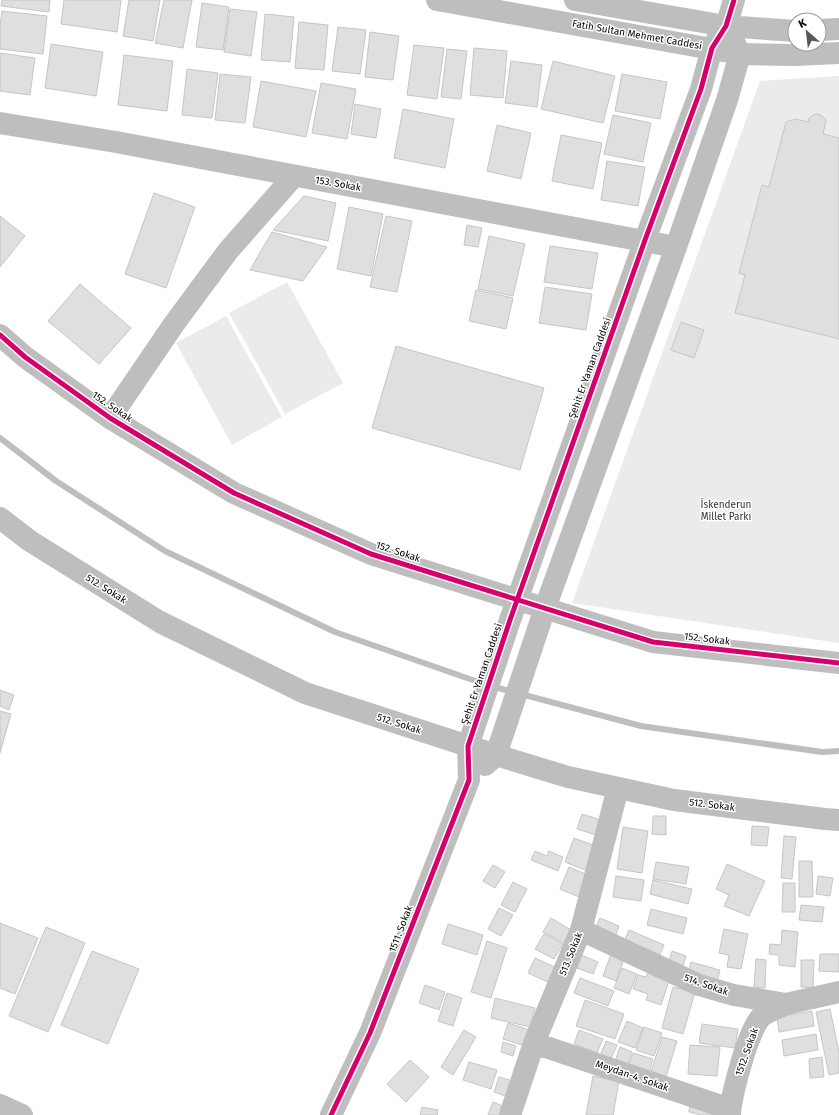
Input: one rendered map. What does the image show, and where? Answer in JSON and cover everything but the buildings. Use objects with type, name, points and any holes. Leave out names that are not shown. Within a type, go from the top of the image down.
[{"type":"street","name":"Fatih Sultan Mehmet Caddesi","points":[[437,0],[740,54],[795,56],[839,53]]},
{"type":"street","points":[[575,0],[726,26],[787,30]]},
{"type":"street","name":"Şehit Er Yaman Caddesi","points":[[471,736],[517,600],[645,240],[701,88],[712,48],[726,26],[734,0]]},
{"type":"street","points":[[499,746],[545,608],[676,246],[727,100],[740,54],[726,26]]},
{"type":"street","points":[[827,30],[839,29]]},
{"type":"street","name":"153. Sokak","points":[[0,123],[116,142],[676,246]]},
{"type":"street","points":[[110,418],[174,324],[228,251],[294,176]]},
{"type":"street","name":"152. Sokak","points":[[0,335],[25,357],[110,418],[234,493],[371,554],[653,642],[839,663]]},
{"type":"street","name":"512. Sokak","points":[[0,518],[30,541],[160,622],[305,693],[471,736],[499,746],[568,777],[674,800],[839,820]]},
{"type":"street","name":"1511. Sokak","points":[[470,780],[471,736]]},
{"type":"street","name":"1511. Sokak","points":[[331,1115],[370,1033],[470,780],[499,746]]},
{"type":"street","name":"513. Sokak","points":[[510,1115],[534,1042],[581,930],[618,788]]},
{"type":"street","name":"514. Sokak","points":[[581,930],[699,985],[734,995],[786,1004],[839,994]]},
{"type":"street","name":"1512. Sokak","points":[[730,1112],[735,1084],[752,1033],[762,1017],[786,1004]]},
{"type":"street","name":"Meydan-4. Sokak","points":[[534,1042],[730,1112]]},
{"type":"street","points":[[0,1105],[22,1115]]},
{"type":"green space","name":"İskenderun Millet Parkı","points":[[839,76],[839,643],[572,603],[760,81]]},
{"type":"green space","points":[[287,282],[343,383],[285,414],[229,313]]},
{"type":"green space","points":[[226,316],[282,417],[232,445],[176,343]]},
{"type":"waterway","points":[[0,438],[56,481],[165,551],[335,632],[487,685],[641,726],[822,752],[839,751]]},
{"type":"cycle path","points":[[331,1115],[370,1033],[469,780],[468,746],[510,620],[645,240],[701,89],[712,48],[726,26],[734,0]]},
{"type":"cycle path","points":[[0,335],[25,357],[110,418],[234,493],[371,554],[653,642],[839,663]]}]
